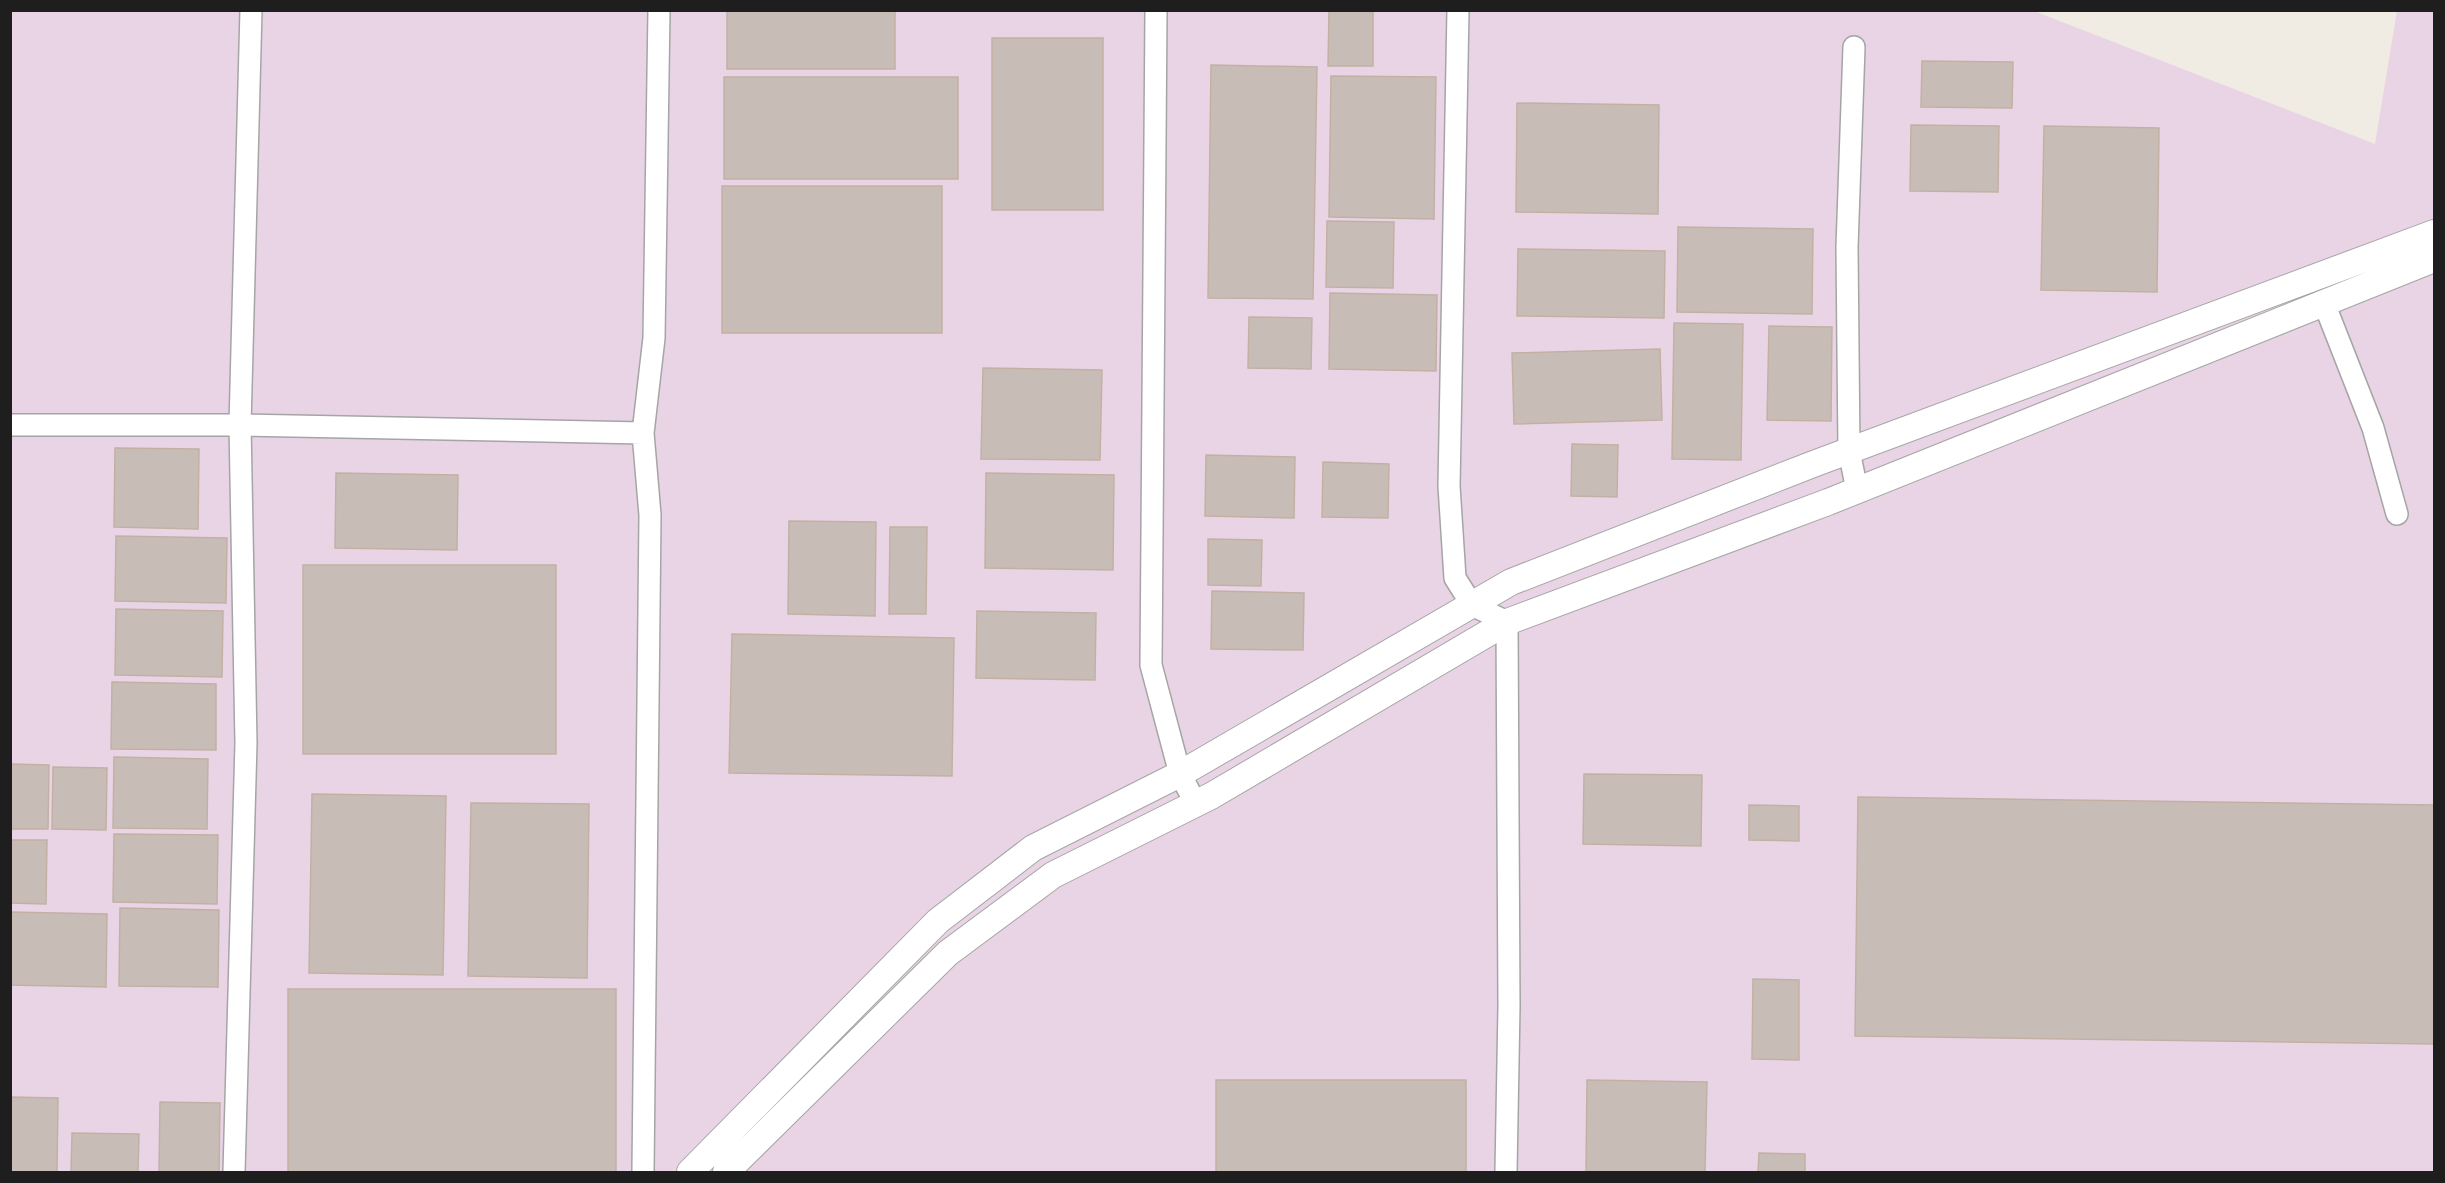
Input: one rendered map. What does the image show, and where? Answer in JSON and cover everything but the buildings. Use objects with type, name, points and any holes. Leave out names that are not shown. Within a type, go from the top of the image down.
[{"type":"street","points":[[234,1173],[246,743],[240,425],[251,10]]},
{"type":"street","points":[[644,1173],[650,515],[643,434],[654,338],[659,10]]},
{"type":"street","points":[[1156,10],[1152,665],[1180,774],[1196,804]]},
{"type":"street","points":[[1458,10],[1449,486],[1455,578],[1472,604],[1507,622]]},
{"type":"street","points":[[1854,47],[1847,247],[1849,451],[1857,490]]},
{"type":"street","points":[[690,1173],[938,921],[1033,848],[1180,774],[1511,582],[1849,451],[2434,233]]},
{"type":"street","points":[[726,1173],[948,953],[1053,875],[1196,804],[1507,622],[1857,490],[2434,259]]},
{"type":"street","points":[[2324,303],[2373,428],[2397,513]]},
{"type":"street","points":[[10,425],[240,425],[643,434]]},
{"type":"street","points":[[1506,1173],[1509,1006],[1507,622]]},
{"type":"shaded area","points":[[10,11],[2034,11],[2375,144],[2397,11],[2434,11],[2434,1172],[11,1172]]}]
